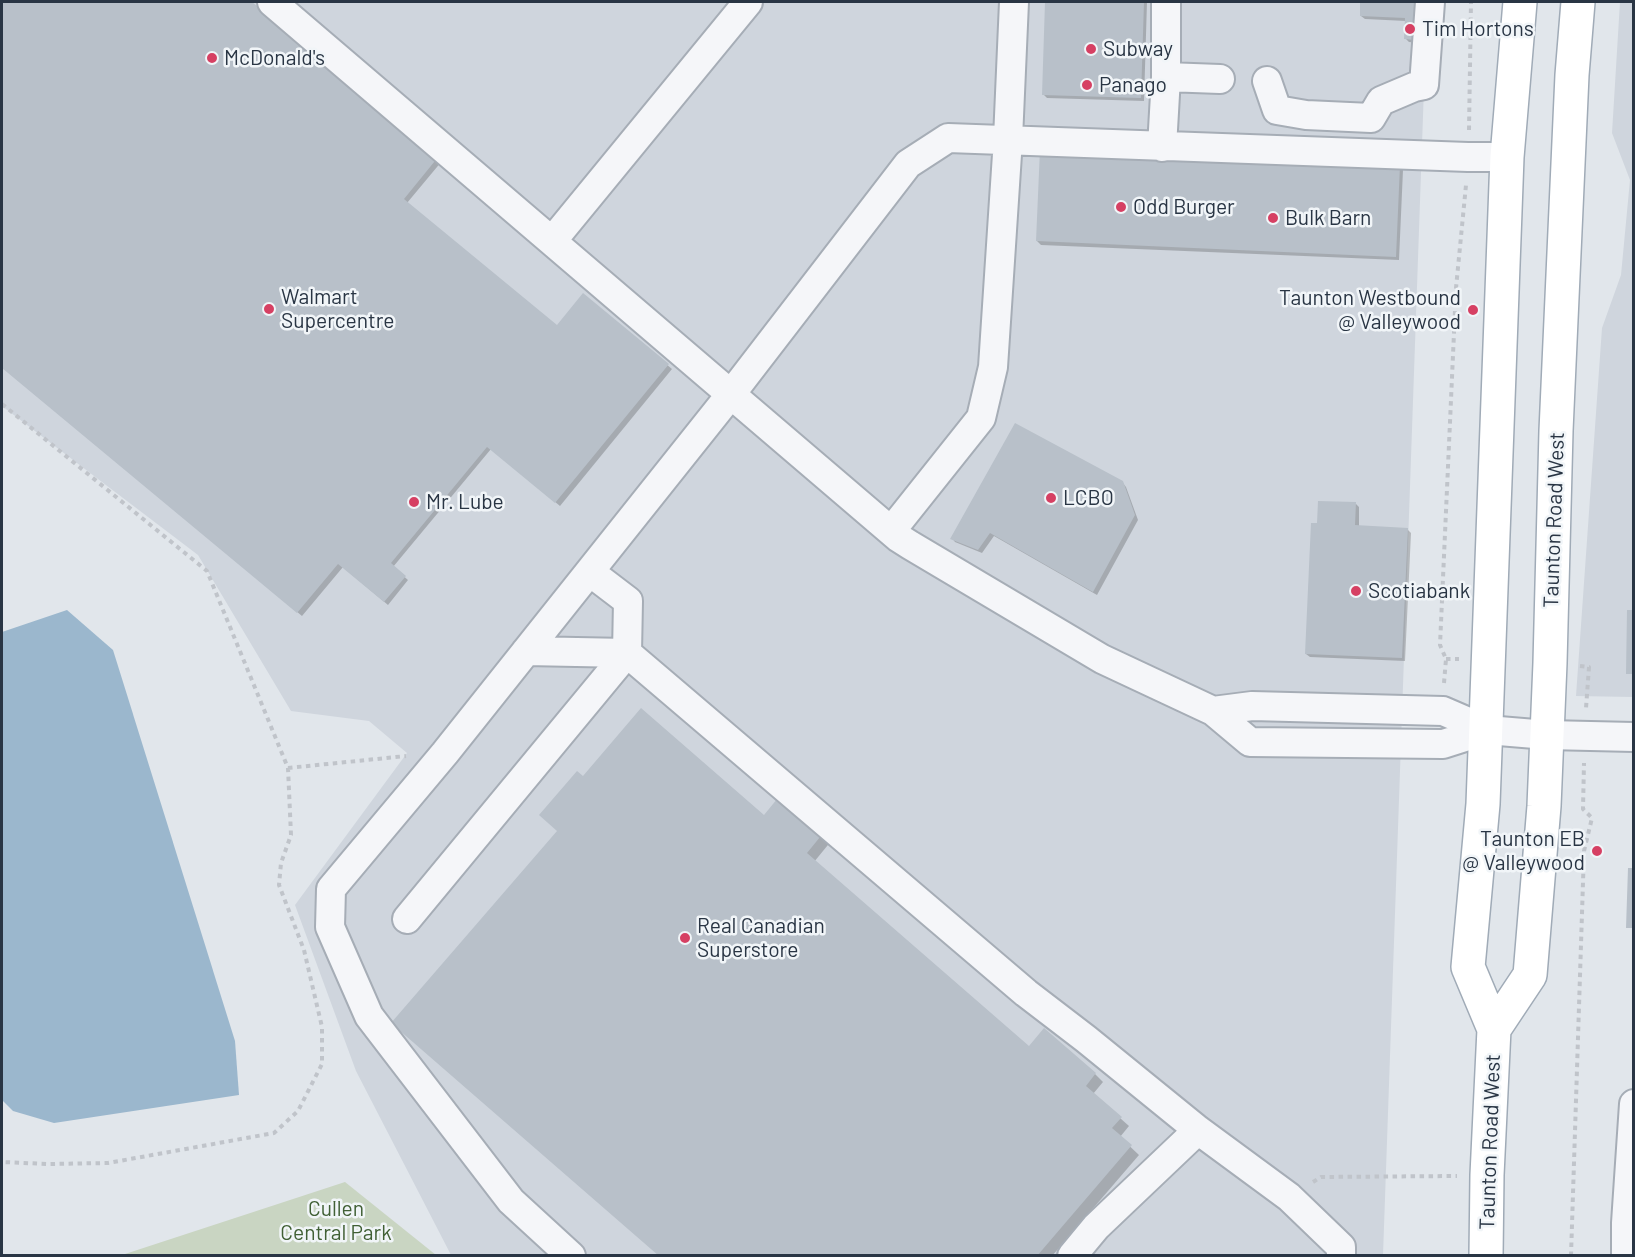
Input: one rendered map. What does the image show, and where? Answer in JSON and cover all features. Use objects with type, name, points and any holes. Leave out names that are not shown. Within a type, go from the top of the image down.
[{"type":"main road","name":"Taunton Road West","points":[[1486,1256],[1487,1175],[1494,1029],[1468,967],[1483,804],[1487,730],[1508,157],[1520,2]]},
{"type":"main road","name":"Taunton Road West","points":[[1494,1029],[1530,975],[1544,806],[1556,431],[1571,98],[1578,2]]},
{"type":"street","points":[[272,2],[910,545],[1102,659],[1213,711],[1250,742],[1443,744],[1487,730]]},
{"type":"street","points":[[552,241],[748,2]]},
{"type":"street","points":[[891,531],[981,418],[993,367],[1008,139],[1014,2]]},
{"type":"street","points":[[1162,147],[1166,77],[1166,2]]},
{"type":"street","points":[[1267,81],[1277,110],[1305,115],[1371,118],[1381,101],[1424,85],[1430,2]]},
{"type":"street","points":[[1166,77],[1220,79]]},
{"type":"street","points":[[571,1256],[511,1201],[369,1016],[330,927],[331,889],[445,753],[590,572],[908,164],[948,138],[1508,157]]},
{"type":"street","points":[[407,919],[627,653],[628,601],[590,572]]},
{"type":"street","points":[[526,651],[627,653],[1026,993],[1198,1130],[1289,1197],[1341,1247],[1341,1256]]},
{"type":"street","points":[[1213,711],[1252,706],[1443,711],[1487,730],[1547,735],[1634,737]]},
{"type":"street","points":[[1626,1256],[1634,1104]]},
{"type":"street","points":[[1072,1256],[1096,1227],[1198,1130]]},
{"type":"path","points":[[1443,711],[1446,659],[1440,645],[1456,288],[1468,157],[1471,2]]},
{"type":"path","points":[[2,404],[207,571],[288,768],[291,835],[281,863],[279,885],[304,950],[322,1027],[322,1064],[298,1111],[273,1133],[108,1163],[2,1162]]},
{"type":"path","points":[[1571,1256],[1584,851],[1592,818],[1583,808],[1584,736]]},
{"type":"path","points":[[288,768],[445,753]]},
{"type":"path","points":[[1289,1197],[1321,1177],[1487,1175]]},
{"type":"shaded area","points":[[2,2],[1427,2],[1383,1255],[451,1255],[356,1071],[295,905],[407,753],[369,721],[291,711],[198,555],[2,406]]},
{"type":"shaded area","points":[[1620,2],[1633,2],[1633,697],[1576,696],[1602,328],[1621,275],[1630,180],[1612,133]]},
{"type":"green space","name":"Cullen Central Park","points":[[345,1182],[436,1255],[122,1255]]},
{"type":"water","points":[[67,610],[113,650],[235,1041],[239,1095],[54,1123],[13,1111],[2,1100],[2,632]]},
{"type":"building","name":"Walmart Supercentre","points":[[2,2],[252,2],[439,156],[404,199],[557,325],[583,293],[669,364],[555,503],[487,447],[391,563],[406,576],[384,602],[338,564],[297,613],[2,368]]},
{"type":"building","points":[[1045,2],[1144,2],[1141,98],[1042,95]]},
{"type":"building","name":"Tim Hortons","points":[[1360,2],[1425,2],[1415,40],[1404,39],[1405,18],[1360,16]]},
{"type":"building","points":[[1040,149],[1400,165],[1396,257],[1036,241]]},
{"type":"building","name":"LCBO","points":[[1015,423],[1123,481],[1135,515],[1093,592],[990,533],[978,550],[950,539]]},
{"type":"building","name":"Scotiabank","points":[[1318,501],[1356,502],[1355,525],[1408,528],[1402,658],[1305,654],[1311,523],[1317,523]]},
{"type":"building","points":[[1627,610],[1634,610],[1634,674],[1626,674]]},
{"type":"building","name":"Real Canadian Superstore","points":[[641,708],[764,815],[782,793],[825,831],[807,853],[1029,1046],[1044,1028],[1096,1073],[1086,1086],[1122,1117],[1112,1128],[1132,1145],[1037,1256],[659,1256],[391,1023],[557,831],[539,815],[577,771],[583,776]]},
{"type":"building","points":[[1628,868],[1634,868],[1634,928],[1626,928]]},
{"type":"place","name":"Tim Hortons","points":[[1410,29]]},
{"type":"place","name":"Subway","points":[[1091,49]]},
{"type":"place","name":"McDonald's","points":[[212,58]]},
{"type":"place","name":"Panago","points":[[1087,85]]},
{"type":"place","name":"Odd Burger","points":[[1121,207]]},
{"type":"place","name":"Bulk Barn","points":[[1273,218]]},
{"type":"place","name":"Walmart Supercentre","points":[[269,309]]},
{"type":"place","name":"Taunton Westbound @ Valleywood","points":[[1473,310]]},
{"type":"place","name":"LCBO","points":[[1051,498]]},
{"type":"place","name":"Mr. Lube","points":[[414,502]]},
{"type":"place","name":"Scotiabank","points":[[1356,591]]},
{"type":"place","name":"Taunton EB @ Valleywood","points":[[1597,851]]},
{"type":"place","name":"Real Canadian Superstore","points":[[685,938]]}]
